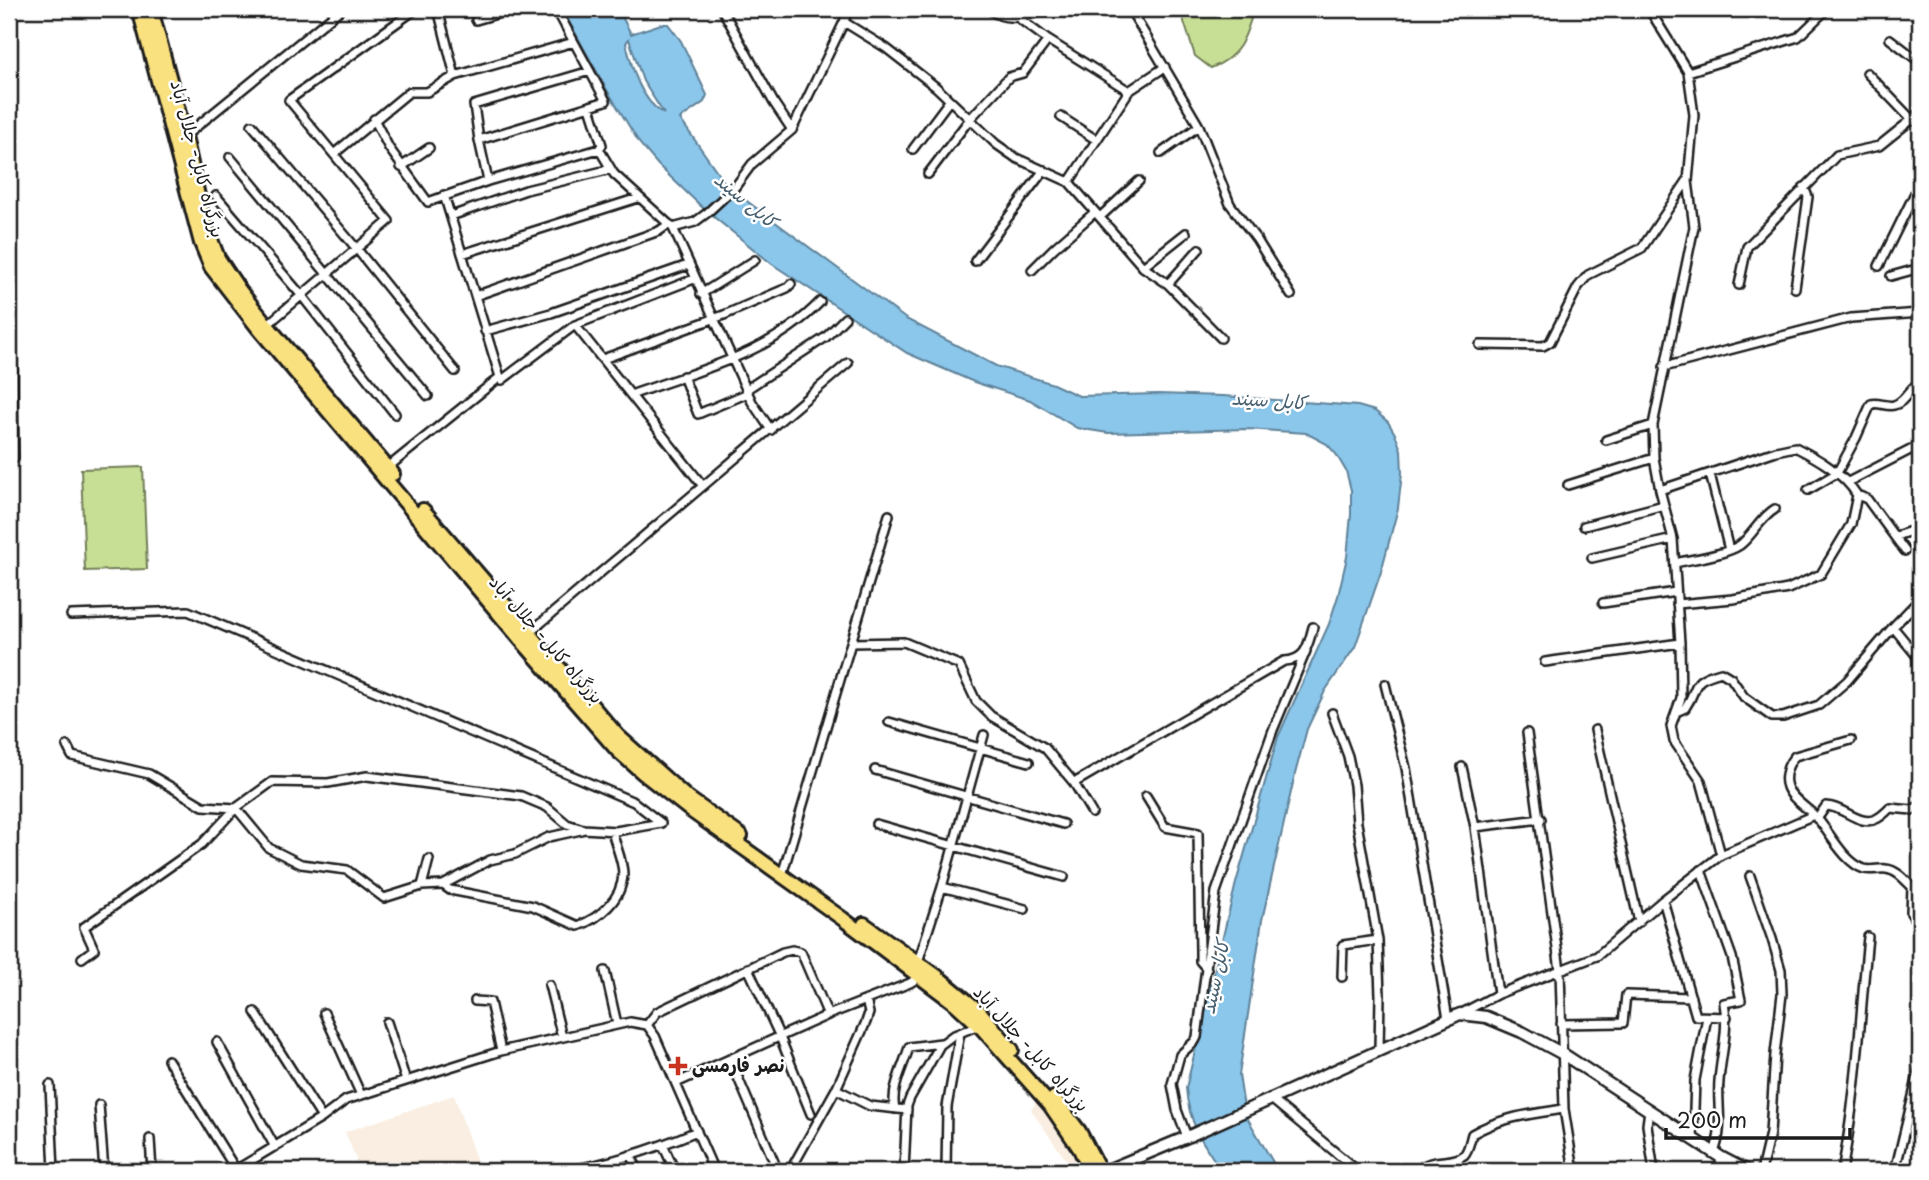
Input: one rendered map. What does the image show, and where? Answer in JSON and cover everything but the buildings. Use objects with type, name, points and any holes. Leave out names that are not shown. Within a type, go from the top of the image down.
[{"type":"highway","name":"بزرگراه کابل- جلال آباد","points":[[139,9],[201,243],[211,267],[259,329],[618,736],[685,796],[921,976],[979,1025],[1050,1105],[1080,1149],[1090,1171]]},
{"type":"highway","name":"بزرگراه کابل- جلال آباد","points":[[151,9],[209,240],[226,272],[513,630],[618,751],[643,774],[690,810],[918,962],[979,1011],[1068,1115],[1103,1171]]},
{"type":"street","points":[[185,136],[341,9]]},
{"type":"street","points":[[267,325],[389,221],[289,100],[416,9]]},
{"type":"street","points":[[438,9],[455,76]]},
{"type":"street","points":[[476,20],[514,9]]},
{"type":"street","points":[[479,140],[606,101],[556,9]]},
{"type":"street","points":[[722,9],[792,130]]},
{"type":"street","points":[[475,296],[671,226],[695,222],[707,213],[735,187],[752,163],[792,130],[845,22],[848,9]]},
{"type":"street","points":[[989,9],[998,16],[1017,17],[1048,9]]},
{"type":"street","points":[[1130,9],[1199,126],[1230,204],[1257,240],[1291,295]]},
{"type":"street","points":[[1648,9],[1688,72],[1694,115],[1688,181],[1695,227],[1653,425],[1654,458],[1673,539],[1680,643],[1681,698],[1671,726],[1674,741],[1701,781],[1721,855]]},
{"type":"street","points":[[1655,18],[1659,9]]},
{"type":"street","points":[[1688,72],[1798,37],[1827,9]]},
{"type":"street","points":[[1915,9],[1920,13]]},
{"type":"street","points":[[1017,17],[1048,40],[1129,91]]},
{"type":"street","points":[[845,22],[886,48],[936,87],[996,144],[1016,158],[1069,182],[1143,267],[1168,284],[1221,338]]},
{"type":"street","points":[[1891,39],[1920,62]]},
{"type":"street","points":[[928,174],[969,120],[1009,77],[1023,73],[1048,40]]},
{"type":"street","points":[[335,153],[409,92],[427,92],[455,76],[574,42]]},
{"type":"street","points":[[1069,182],[1129,91],[1165,67]]},
{"type":"street","points":[[488,181],[474,105],[590,71]]},
{"type":"street","points":[[1739,285],[1747,247],[1838,155],[1879,146],[1918,117],[1867,73]]},
{"type":"street","points":[[913,149],[949,101]]},
{"type":"street","points":[[374,119],[401,167],[425,200],[431,201],[488,181],[599,149],[602,145],[590,107]]},
{"type":"street","points":[[1061,117],[1096,139]]},
{"type":"street","points":[[252,125],[455,371]]},
{"type":"street","points":[[1161,153],[1199,126]]},
{"type":"street","points":[[401,167],[429,148]]},
{"type":"street","points":[[599,149],[611,169],[638,198],[671,226],[747,391],[771,430]]},
{"type":"street","points":[[230,157],[428,396]]},
{"type":"street","points":[[451,216],[526,190],[611,169]]},
{"type":"street","points":[[975,261],[1044,170]]},
{"type":"street","points":[[1032,271],[1054,248],[1139,181]]},
{"type":"street","points":[[1480,345],[1544,346],[1550,342],[1588,275],[1642,248],[1688,181]]},
{"type":"street","points":[[1879,266],[1920,183]]},
{"type":"street","points":[[1795,288],[1808,197],[1804,187]]},
{"type":"street","points":[[444,195],[500,377]]},
{"type":"street","points":[[216,196],[302,296],[395,414]]},
{"type":"street","points":[[462,254],[638,198]]},
{"type":"street","points":[[10,205],[14,458]]},
{"type":"street","points":[[1143,267],[1186,233]]},
{"type":"street","points":[[1168,284],[1199,249]]},
{"type":"street","points":[[701,294],[755,260]]},
{"type":"street","points":[[485,331],[551,313],[688,265]]},
{"type":"street","points":[[1891,276],[1920,268]]},
{"type":"street","points":[[500,377],[502,380],[575,325],[694,279]]},
{"type":"street","points":[[603,359],[714,319],[791,284]]},
{"type":"street","points":[[631,396],[732,359],[780,336],[820,302]]},
{"type":"street","points":[[1664,366],[1851,318],[1920,313]]},
{"type":"street","points":[[683,376],[698,414],[747,391],[826,337],[845,318]]},
{"type":"street","points":[[575,325],[703,486]]},
{"type":"street","points":[[529,633],[848,363]]},
{"type":"street","points":[[385,470],[500,377]]},
{"type":"street","points":[[1808,490],[1837,472],[1871,404],[1892,407],[1902,401],[1915,384],[1920,383]]},
{"type":"street","points":[[1606,440],[1653,425]]},
{"type":"street","points":[[1848,482],[1920,445]]},
{"type":"street","points":[[1660,490],[1795,447],[1837,472],[1857,495],[1867,499],[1905,551]]},
{"type":"street","points":[[1568,485],[1654,458]]},
{"type":"street","points":[[1710,474],[1729,550]]},
{"type":"street","points":[[1677,604],[1733,599],[1788,589],[1821,574],[1851,524],[1857,495]]},
{"type":"street","points":[[1584,526],[1664,505]]},
{"type":"street","points":[[1675,563],[1740,545],[1775,509]]},
{"type":"street","points":[[783,871],[888,515]]},
{"type":"street","points":[[1896,536],[1920,528]]},
{"type":"street","points":[[1592,558],[1673,539]]},
{"type":"street","points":[[1603,603],[1676,592]]},
{"type":"street","points":[[1676,712],[1685,708],[1697,682],[1703,677],[1721,672],[1731,678],[1744,697],[1772,718],[1819,705],[1847,681],[1920,599]]},
{"type":"street","points":[[71,615],[188,611],[634,802],[661,823],[612,831],[583,829],[567,824],[547,807],[521,796],[367,776],[328,783],[272,782],[236,808],[202,844],[84,927],[94,949],[82,958]]},
{"type":"street","points":[[1188,1137],[1177,1110],[1172,1084],[1180,1055],[1197,1037],[1216,892],[1273,730],[1306,651],[1313,627]]},
{"type":"street","points":[[1893,627],[1916,654]]},
{"type":"street","points":[[851,643],[904,642],[959,666],[976,701],[991,716],[1045,748],[1074,783],[1092,813]]},
{"type":"street","points":[[1545,662],[1680,643]]},
{"type":"street","points":[[1074,783],[1284,661],[1297,659],[1306,651]]},
{"type":"street","points":[[1385,684],[1406,768],[1448,1019]]},
{"type":"street","points":[[1332,713],[1348,756],[1354,785],[1357,823],[1378,940],[1379,1050]]},
{"type":"street","points":[[888,722],[1029,762]]},
{"type":"street","points":[[1595,730],[1639,922]]},
{"type":"street","points":[[1527,733],[1560,970],[1564,1109],[1574,1171]]},
{"type":"street","points":[[918,962],[942,887],[984,735]]},
{"type":"street","points":[[1852,740],[1791,759],[1786,778],[1787,788],[1816,817],[1832,840],[1863,869],[1886,869],[1895,872],[1912,887],[1911,914],[1920,928]]},
{"type":"street","points":[[67,746],[72,756],[149,774],[203,806],[236,808],[269,848],[301,864],[347,870],[384,898],[422,886],[443,885],[490,860],[515,854],[548,837],[583,829]]},
{"type":"street","points":[[1462,767],[1475,827],[1498,994]]},
{"type":"street","points":[[875,770],[1063,824]]},
{"type":"street","points":[[1146,796],[1165,827],[1198,833],[1200,961],[1207,970]]},
{"type":"street","points":[[1103,1171],[1188,1137],[1460,1014],[1498,994],[1597,956],[1721,855],[1816,817],[1826,806],[1840,807],[1865,821],[1874,821],[1891,808],[1912,810],[1917,807]]},
{"type":"street","points":[[1475,827],[1541,819]]},
{"type":"street","points":[[876,824],[1064,877]]},
{"type":"street","points":[[443,885],[450,890],[533,906],[578,926],[596,919],[619,892],[623,873],[612,831]]},
{"type":"street","points":[[422,886],[429,859]]},
{"type":"street","points":[[1701,870],[1732,957],[1741,1000],[1724,1002],[1727,1017],[1719,1082],[1718,1171]]},
{"type":"street","points":[[1750,876],[1781,970],[1782,994],[1770,1133],[1761,1171]]},
{"type":"street","points":[[942,887],[1025,909]]},
{"type":"street","points":[[1663,900],[1696,1016],[1727,1017]]},
{"type":"street","points":[[1842,1171],[1854,1106],[1858,1025],[1868,937]]},
{"type":"street","points":[[1342,977],[1343,945],[1378,940]]},
{"type":"street","points":[[647,1024],[657,1012],[748,968],[783,952],[798,951],[828,1015]]},
{"type":"street","points":[[748,968],[811,1114]]},
{"type":"street","points":[[605,971],[617,1024]]},
{"type":"street","points":[[676,1083],[921,976]]},
{"type":"street","points":[[549,985],[562,1037]]},
{"type":"street","points":[[1562,1024],[1623,1023],[1626,995],[1691,997]]},
{"type":"street","points":[[790,1171],[836,1089],[866,1022],[869,1013],[866,1000]]},
{"type":"street","points":[[475,1002],[490,1002],[501,1051]]},
{"type":"street","points":[[255,1012],[322,1118]]},
{"type":"street","points":[[324,1013],[361,1095]]},
{"type":"street","points":[[1460,1014],[1486,1017],[1563,1054],[1747,1171]]},
{"type":"street","points":[[1693,1139],[1695,1080],[1707,1017]]},
{"type":"street","points":[[387,1022],[406,1081]]},
{"type":"street","points":[[168,1060],[235,1171],[322,1118],[346,1100],[501,1051],[617,1024],[647,1024]]},
{"type":"street","points":[[647,1024],[662,1049],[714,1171]]},
{"type":"street","points":[[895,1109],[897,1082],[909,1047],[942,1043],[979,1025]]},
{"type":"street","points":[[946,1171],[947,1107],[960,1033]]},
{"type":"street","points":[[217,1042],[275,1147]]},
{"type":"street","points":[[904,1171],[910,1098],[942,1043]]},
{"type":"street","points":[[730,1059],[778,1171]]},
{"type":"street","points":[[1895,1171],[1920,1068]]},
{"type":"street","points":[[50,1085],[54,1171]]},
{"type":"street","points":[[836,1089],[870,1106],[907,1110]]},
{"type":"street","points":[[1270,1098],[1358,1171]]},
{"type":"street","points":[[99,1105],[104,1171]]},
{"type":"street","points":[[1418,1171],[1432,1162],[1462,1157],[1472,1134],[1490,1123],[1564,1109]]},
{"type":"street","points":[[1649,1111],[1647,1125],[1654,1171]]},
{"type":"street","points":[[564,1171],[596,1169],[697,1131]]},
{"type":"street","points":[[150,1139],[152,1171]]},
{"type":"street","points":[[663,1145],[675,1171]]},
{"type":"street","points":[[630,1155],[639,1171]]},
{"type":"shaded area","points":[[454,1095],[480,1171],[361,1171],[345,1132]]},
{"type":"shaded area","points":[[1036,1102],[1078,1154],[1085,1171],[1065,1171],[1066,1160],[1031,1110]]},
{"type":"green space","points":[[1180,9],[1254,9],[1244,37],[1235,52],[1211,68],[1195,56]]},
{"type":"green space","points":[[143,467],[147,569],[85,571],[81,469]]},
{"type":"water","name":"کابل سيند","points":[[562,9],[618,9],[631,34],[668,24],[681,41],[707,95],[704,102],[680,119],[728,187],[906,319],[996,366],[1053,384],[1079,396],[1223,396],[1358,406],[1375,411],[1388,422],[1401,450],[1402,473],[1398,508],[1381,572],[1355,647],[1325,691],[1307,729],[1262,920],[1239,1075],[1245,1114],[1278,1171],[1222,1171],[1198,1132],[1187,1100],[1186,1088],[1236,883],[1278,737],[1329,624],[1338,596],[1347,557],[1351,490],[1346,471],[1336,454],[1327,444],[1306,433],[1247,429],[1108,433],[1077,428],[1030,400],[974,382],[907,353],[772,264],[704,209],[640,144]],"holes":[[[629,39],[643,81],[664,114],[649,101],[638,83],[626,43]]]},
{"type":"place","name":"نصر فارمسی","points":[[678,1066]]}]
